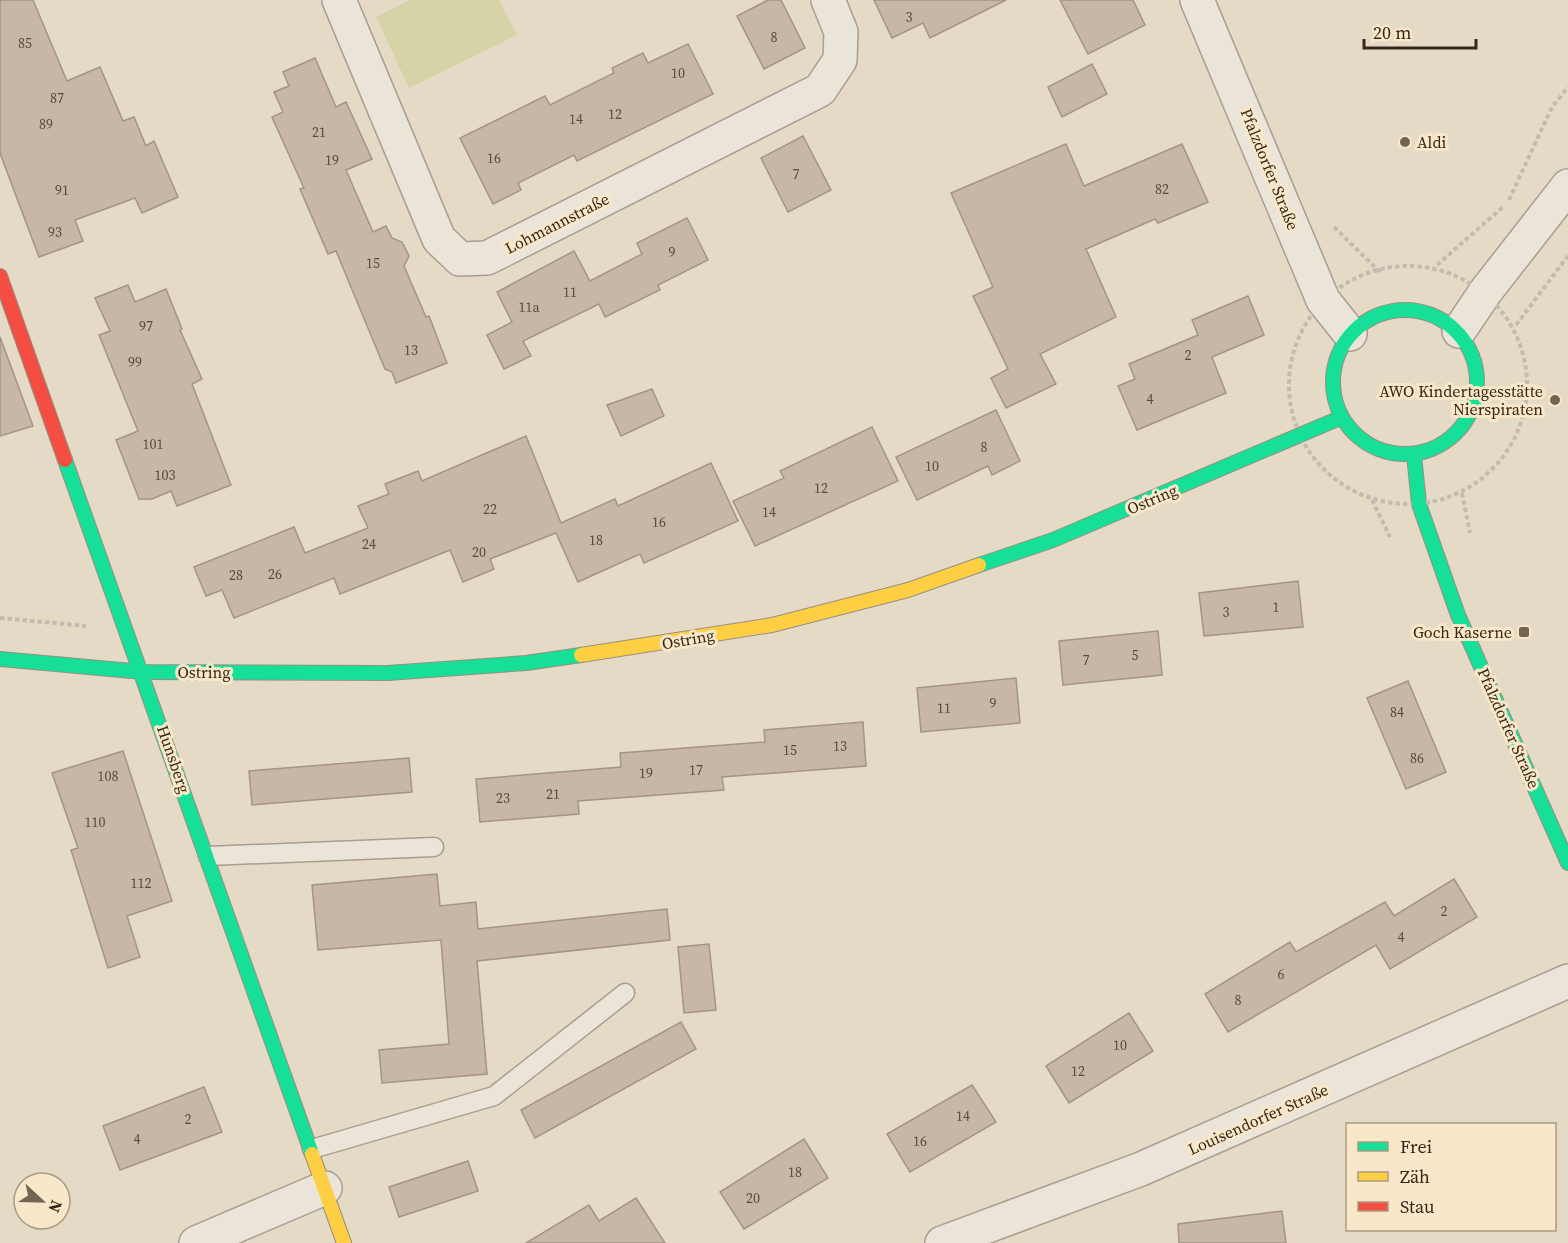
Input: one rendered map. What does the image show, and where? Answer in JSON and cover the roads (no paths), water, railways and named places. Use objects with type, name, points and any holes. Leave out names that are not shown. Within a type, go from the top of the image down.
[{"type":"street","name":"Lohmannstraße","points":[[339,0],[439,238],[460,259],[487,258],[820,90],[840,60],[841,33],[828,0]]},
{"type":"street","name":"Pfalzdorfer Straße","points":[[1197,0],[1323,300],[1350,334]]},
{"type":"street","points":[[1459,331],[1486,291],[1568,186]]},
{"type":"street","name":"Hunsberg","points":[[0,276],[143,672],[344,1243]]},
{"type":"street","points":[[1404,311],[1424,311],[1459,331],[1474,358],[1479,389],[1469,418],[1449,441],[1414,455],[1388,453],[1364,443],[1340,418],[1332,390],[1335,360],[1350,334],[1383,312],[1404,311]]},
{"type":"street","name":"Ostring","points":[[0,659],[143,672],[388,673],[526,663],[652,645],[772,624],[908,590],[1053,540],[1300,437],[1340,418]]},
{"type":"street","name":"Pfalzdorfer Straße","points":[[1414,455],[1419,504],[1458,615],[1568,863]]},
{"type":"street","name":"Louisendorfer Straße","points":[[942,1243],[1141,1169],[1568,981]]},
{"type":"street","points":[[196,1243],[325,1188]]},
{"type":"lane","points":[[208,856],[434,847]]},
{"type":"lane","points":[[312,1149],[494,1096],[626,993]]},
{"type":"place","name":"Aldi","points":[[1405,142]]},
{"type":"place","name":"AWO Kindertagesstätte Nierspiraten","points":[[1555,400]]},
{"type":"place","name":"Goch Kaserne","points":[[1524,632]]}]
